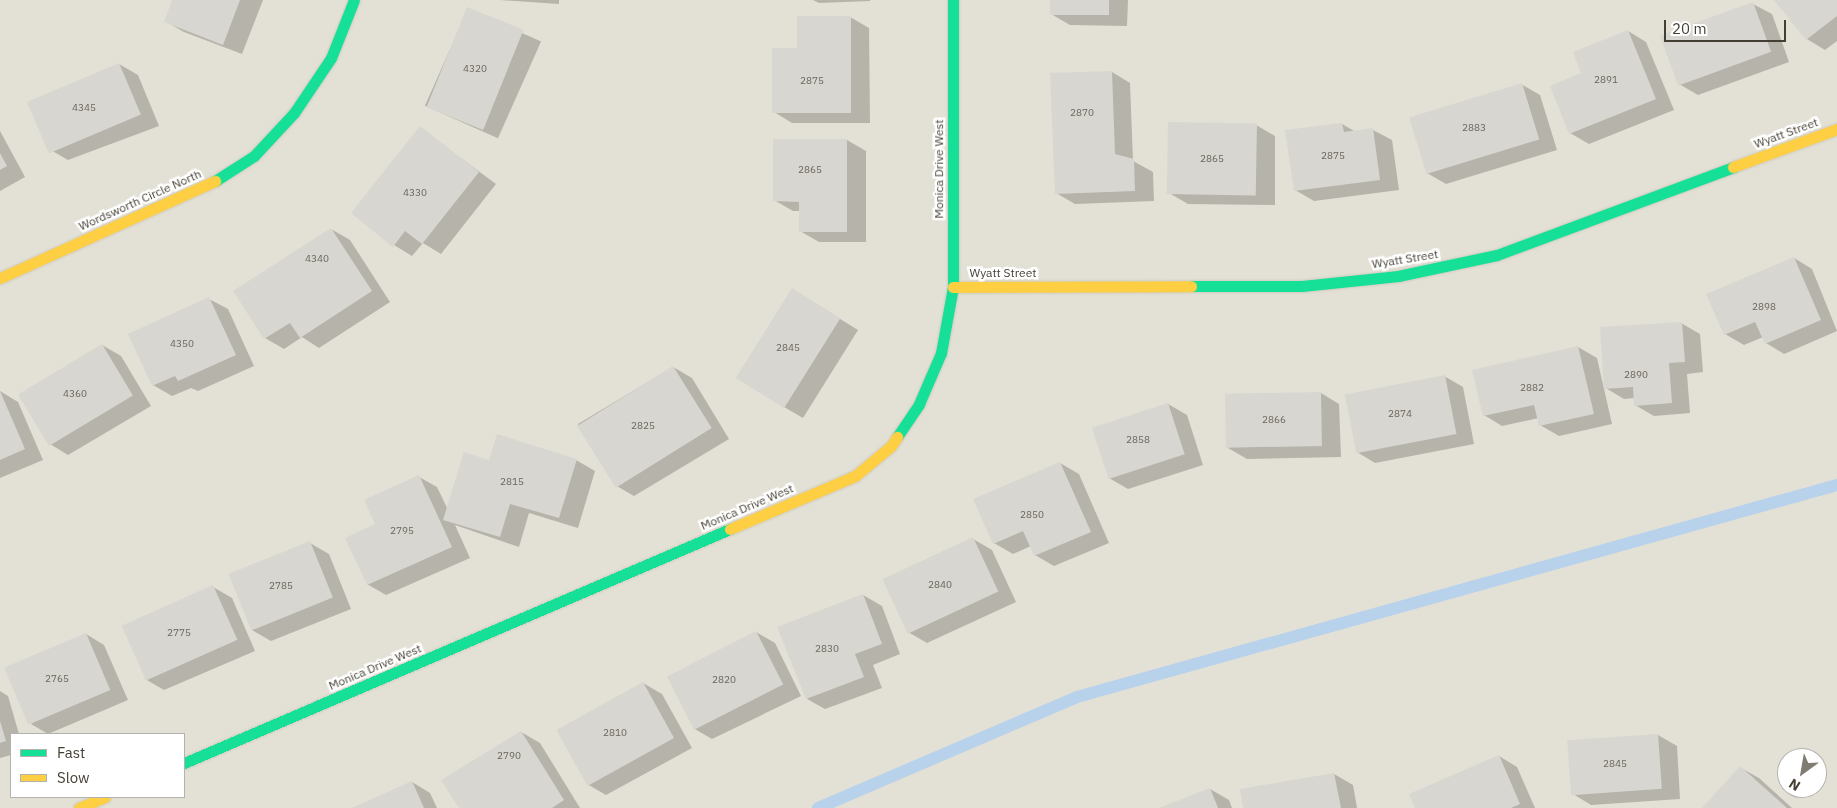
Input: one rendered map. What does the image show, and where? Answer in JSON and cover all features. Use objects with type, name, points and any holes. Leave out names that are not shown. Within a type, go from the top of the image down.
[{"type":"street","name":"Wordsworth Circle North","points":[[0,278],[205,188],[254,156],[294,113],[331,58],[354,0]]},
{"type":"street","name":"Monica Drive West","points":[[185,763],[855,476],[891,446],[919,404],[941,353],[953,288],[953,0]]},
{"type":"street","name":"Wyatt Street","points":[[953,288],[1302,286],[1398,276],[1498,256],[1837,129]]},
{"type":"street","points":[[79,808],[103,798]]},
{"type":"shaded area","points":[[0,0],[1837,0],[1837,808],[0,808]]},
{"type":"building","points":[[172,0],[240,0],[223,45],[164,22]]},
{"type":"building","points":[[1050,0],[1109,0],[1109,15],[1050,15]]},
{"type":"building","points":[[1774,0],[1837,0],[1837,16],[1806,40]]},
{"type":"building","points":[[1753,2],[1771,52],[1678,86],[1660,36]]},
{"type":"building","points":[[467,7],[524,30],[483,130],[427,107]]},
{"type":"building","points":[[797,16],[851,16],[851,113],[772,113],[772,48],[797,48]]},
{"type":"building","points":[[1628,30],[1656,99],[1569,134],[1550,86],[1581,73],[1573,52]]},
{"type":"building","points":[[119,63],[141,115],[49,154],[27,102]]},
{"type":"building","points":[[1112,71],[1115,154],[1134,159],[1135,191],[1055,194],[1050,73]]},
{"type":"building","points":[[1522,83],[1539,139],[1426,174],[1409,117]]},
{"type":"building","points":[[1168,122],[1257,124],[1256,196],[1167,194]]},
{"type":"building","points":[[1342,123],[1344,132],[1373,128],[1380,180],[1294,191],[1285,130]]},
{"type":"building","points":[[420,126],[479,172],[422,244],[405,231],[393,247],[351,213]]},
{"type":"building","points":[[773,139],[847,139],[847,232],[799,232],[799,202],[773,201]]},
{"type":"building","points":[[0,153],[7,166],[0,170]]},
{"type":"building","points":[[331,228],[372,291],[300,338],[290,323],[264,339],[233,291]]},
{"type":"building","points":[[1794,257],[1821,320],[1765,344],[1755,322],[1724,335],[1706,294]]},
{"type":"building","points":[[792,288],[840,318],[784,408],[736,378]]},
{"type":"building","points":[[209,297],[236,355],[178,381],[175,376],[152,386],[128,334]]},
{"type":"building","points":[[1682,322],[1685,362],[1669,363],[1672,403],[1634,406],[1633,387],[1604,389],[1600,327]]},
{"type":"building","points":[[102,344],[133,395],[49,446],[18,394]]},
{"type":"building","points":[[1578,346],[1594,414],[1539,426],[1534,405],[1483,416],[1472,370]]},
{"type":"building","points":[[673,366],[712,428],[616,488],[577,426]]},
{"type":"building","points":[[1445,375],[1456,434],[1356,453],[1345,394]]},
{"type":"building","points":[[0,391],[25,449],[0,460]]},
{"type":"building","points":[[1321,392],[1322,446],[1226,448],[1225,394]]},
{"type":"building","points":[[1168,403],[1185,454],[1109,479],[1092,428]]},
{"type":"building","points":[[497,434],[577,459],[559,518],[510,504],[500,537],[443,520],[464,452],[489,460]]},
{"type":"building","points":[[1060,462],[1091,532],[1034,556],[1023,531],[993,544],[973,499]]},
{"type":"building","points":[[419,475],[452,547],[367,585],[345,538],[375,524],[364,500]]},
{"type":"building","points":[[973,537],[998,591],[908,634],[882,579]]},
{"type":"building","points":[[310,541],[333,598],[251,631],[228,574]]},
{"type":"building","points":[[213,585],[237,640],[146,680],[122,626]]},
{"type":"building","points":[[863,594],[882,644],[855,654],[864,677],[806,699],[777,627]]},
{"type":"building","points":[[756,631],[783,684],[694,730],[667,676]]},
{"type":"building","points":[[86,633],[110,690],[28,725],[4,668]]},
{"type":"building","points":[[643,682],[674,738],[587,786],[556,730]]},
{"type":"building","points":[[0,721],[6,741],[0,743]]},
{"type":"building","points":[[521,731],[564,800],[552,808],[459,808],[441,780]]},
{"type":"building","points":[[1658,734],[1662,789],[1571,795],[1567,740]]},
{"type":"building","points":[[1499,755],[1520,804],[1511,808],[1415,808],[1409,794]]},
{"type":"building","points":[[1740,766],[1787,808],[1702,808]]},
{"type":"building","points":[[1334,773],[1341,808],[1243,808],[1240,789]]},
{"type":"building","points":[[412,781],[424,808],[352,808]]},
{"type":"building","points":[[1210,788],[1218,808],[1159,808]]},
{"type":"waterway","points":[[818,808],[1077,697],[1837,485]]},
{"type":"traffic: fast","points":[[215,181],[254,156],[294,113],[331,58],[354,0]]},
{"type":"traffic: fast","points":[[897,437],[919,404],[941,353],[953,287],[953,0]]},
{"type":"traffic: fast","points":[[1191,286],[1302,286],[1398,276],[1497,255],[1733,167]]},
{"type":"traffic: fast","points":[[185,763],[730,529]]},
{"type":"traffic: slow","points":[[1733,167],[1837,129]]},
{"type":"traffic: slow","points":[[0,278],[215,181]]},
{"type":"traffic: slow","points":[[953,287],[1191,286]]},
{"type":"traffic: slow","points":[[730,529],[855,476],[891,446],[897,437]]},
{"type":"traffic: slow","points":[[79,808],[103,798]]}]
